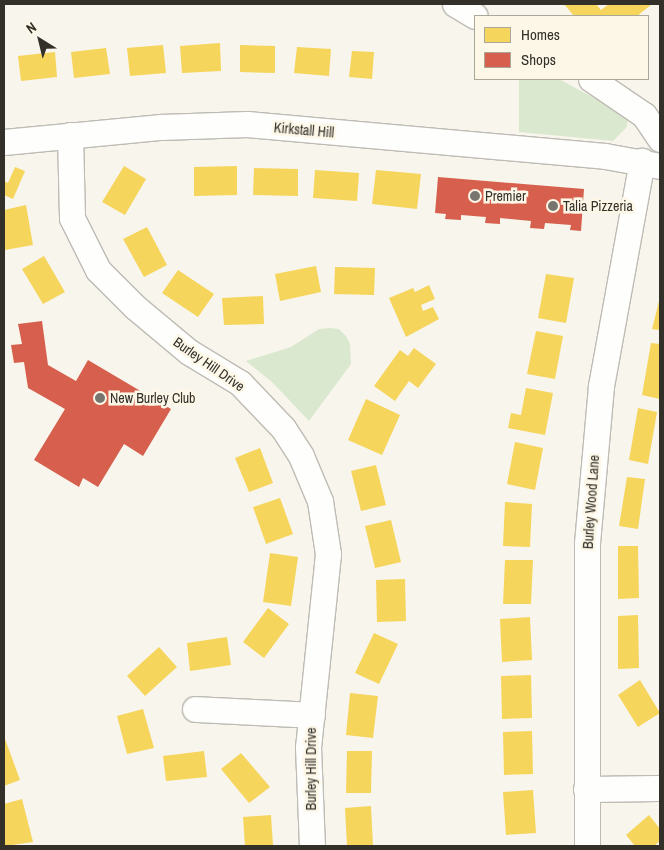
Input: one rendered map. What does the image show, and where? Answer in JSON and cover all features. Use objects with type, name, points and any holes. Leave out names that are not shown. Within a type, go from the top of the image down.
[{"type":"street","points":[[455,4],[474,15]]},
{"type":"street","points":[[592,80],[644,115],[660,139]]},
{"type":"street","name":"Kirkstall Hill","points":[[4,142],[161,126],[247,124],[605,156],[651,163]]},
{"type":"street","name":"Burley Hill Drive","points":[[70,135],[72,218],[98,270],[135,307],[189,352],[240,383],[283,428],[301,456],[320,501],[328,554],[308,747],[312,846]]},
{"type":"street","name":"Burley Wood Lane","points":[[587,846],[587,543],[595,445],[601,386],[651,163]]},
{"type":"street","points":[[195,709],[312,714]]},
{"type":"street","points":[[586,788],[660,788]]},
{"type":"green space","points":[[519,80],[561,80],[620,112],[628,121],[626,128],[613,141],[519,132]]},
{"type":"green space","points":[[319,329],[339,329],[346,336],[350,344],[351,364],[309,421],[273,383],[246,361],[291,347]]},
{"type":"building: Homes","points":[[564,4],[596,4],[601,10],[609,4],[652,4],[638,15],[573,15]]},
{"type":"building: Homes","points":[[220,43],[221,71],[182,73],[180,46]]},
{"type":"building: Homes","points":[[163,45],[166,73],[130,76],[127,48]]},
{"type":"building: Homes","points":[[240,45],[275,46],[275,73],[240,72]]},
{"type":"building: Homes","points":[[297,47],[331,49],[329,76],[294,73]]},
{"type":"building: Homes","points":[[106,48],[110,74],[74,78],[71,52]]},
{"type":"building: Homes","points":[[352,51],[374,52],[372,79],[349,77]]},
{"type":"building: Homes","points":[[55,52],[57,77],[21,81],[18,56]]},
{"type":"building: Homes","points":[[124,166],[146,179],[125,215],[102,202]]},
{"type":"building: Homes","points":[[237,166],[237,195],[194,196],[194,167]]},
{"type":"building: Homes","points":[[15,167],[25,171],[13,199],[4,195],[4,181],[8,183]]},
{"type":"building: Homes","points":[[254,168],[298,169],[298,196],[253,195]]},
{"type":"building: Homes","points":[[315,170],[359,173],[357,201],[313,198]]},
{"type":"building: Homes","points":[[376,170],[421,174],[417,209],[372,204]]},
{"type":"building: Homes","points":[[26,205],[33,245],[5,250],[4,210]]},
{"type":"building: Homes","points":[[147,227],[167,265],[144,277],[123,239]]},
{"type":"building: Homes","points":[[44,256],[65,292],[43,304],[22,269]]},
{"type":"building: Homes","points":[[316,266],[321,292],[280,301],[275,274]]},
{"type":"building: Homes","points":[[335,267],[375,268],[374,295],[334,294]]},
{"type":"building: Homes","points":[[178,270],[214,294],[198,317],[162,293]]},
{"type":"building: Homes","points":[[546,274],[574,278],[566,323],[538,318]]},
{"type":"building: Homes","points":[[429,285],[435,299],[421,305],[423,311],[433,307],[439,319],[406,337],[389,298],[413,288],[415,292]]},
{"type":"building: Homes","points":[[263,296],[264,324],[224,325],[222,298]]},
{"type":"building: Homes","points":[[660,297],[660,330],[652,329]]},
{"type":"building: Homes","points":[[536,331],[563,336],[555,379],[527,374]]},
{"type":"building: Homes","points":[[651,343],[660,344],[660,399],[642,395]]},
{"type":"building: Homes","points":[[414,348],[436,364],[418,388],[409,381],[395,401],[374,386],[400,350],[408,356]]},
{"type":"building: Homes","points":[[526,388],[553,393],[545,435],[508,428],[511,413],[521,415]]},
{"type":"building: Homes","points":[[366,399],[400,415],[382,455],[348,440]]},
{"type":"building: Homes","points":[[638,408],[657,412],[648,464],[629,460]]},
{"type":"building: Homes","points":[[515,442],[543,448],[535,490],[507,484]]},
{"type":"building: Homes","points":[[260,448],[273,483],[249,492],[235,458]]},
{"type":"building: Homes","points":[[376,465],[386,505],[361,511],[351,471]]},
{"type":"building: Homes","points":[[627,477],[645,479],[638,529],[619,526]]},
{"type":"building: Homes","points":[[280,498],[293,534],[266,544],[253,507]]},
{"type":"building: Homes","points":[[505,502],[532,504],[530,547],[503,546]]},
{"type":"building: Homes","points":[[391,520],[401,562],[375,568],[365,526]]},
{"type":"building: Homes","points":[[618,546],[638,546],[639,598],[618,599]]},
{"type":"building: Homes","points":[[270,553],[298,557],[291,606],[263,602]]},
{"type":"building: Homes","points":[[505,560],[533,560],[531,604],[503,604]]},
{"type":"building: Homes","points":[[405,579],[406,621],[377,622],[376,580]]},
{"type":"building: Homes","points":[[268,608],[289,624],[264,658],[243,642]]},
{"type":"building: Homes","points":[[638,615],[639,668],[618,669],[618,616]]},
{"type":"building: Homes","points":[[530,617],[532,660],[502,662],[500,619]]},
{"type":"building: Homes","points":[[374,633],[398,644],[379,684],[355,673]]},
{"type":"building: Homes","points":[[227,637],[231,665],[190,671],[187,643]]},
{"type":"building: Homes","points":[[159,647],[177,667],[145,696],[127,676]]},
{"type":"building: Homes","points":[[531,675],[532,718],[502,719],[501,676]]},
{"type":"building: Homes","points":[[640,680],[660,713],[638,727],[618,695]]},
{"type":"building: Homes","points":[[350,693],[378,696],[373,738],[346,735]]},
{"type":"building: Homes","points":[[143,709],[154,748],[127,754],[117,716]]},
{"type":"building: Homes","points":[[532,731],[533,774],[504,775],[503,732]]},
{"type":"building: Homes","points":[[4,736],[20,780],[4,786]]},
{"type":"building: Homes","points":[[204,751],[207,777],[166,781],[163,756]]},
{"type":"building: Homes","points":[[347,751],[372,751],[371,793],[346,793]]},
{"type":"building: Homes","points":[[241,753],[270,787],[249,803],[221,769]]},
{"type":"building: Homes","points":[[533,790],[536,833],[506,835],[503,792]]},
{"type":"building: Homes","points":[[22,799],[33,842],[5,846],[4,804]]},
{"type":"building: Homes","points":[[371,806],[373,846],[347,846],[345,808]]},
{"type":"building: Homes","points":[[271,815],[273,846],[245,846],[243,817]]},
{"type":"building: Homes","points":[[649,815],[660,829],[660,841],[654,846],[635,846],[626,835]]},
{"type":"building: Shops","points":[[438,177],[584,189],[581,231],[570,230],[571,225],[545,223],[544,229],[530,228],[531,221],[500,218],[500,224],[485,223],[486,217],[461,215],[461,220],[445,219],[446,214],[435,213]]},
{"type":"building: Shops","name":"New Burley Club","points":[[42,321],[48,365],[76,381],[88,360],[171,409],[143,456],[124,444],[98,487],[83,478],[79,487],[34,460],[65,409],[28,388],[24,362],[14,363],[11,345],[22,344],[18,324]]},
{"type":"place","name":"Premier","points":[[475,196]]},
{"type":"place","name":"Talia Pizzeria","points":[[553,206]]},
{"type":"place","name":"New Burley Club","points":[[100,398]]}]
